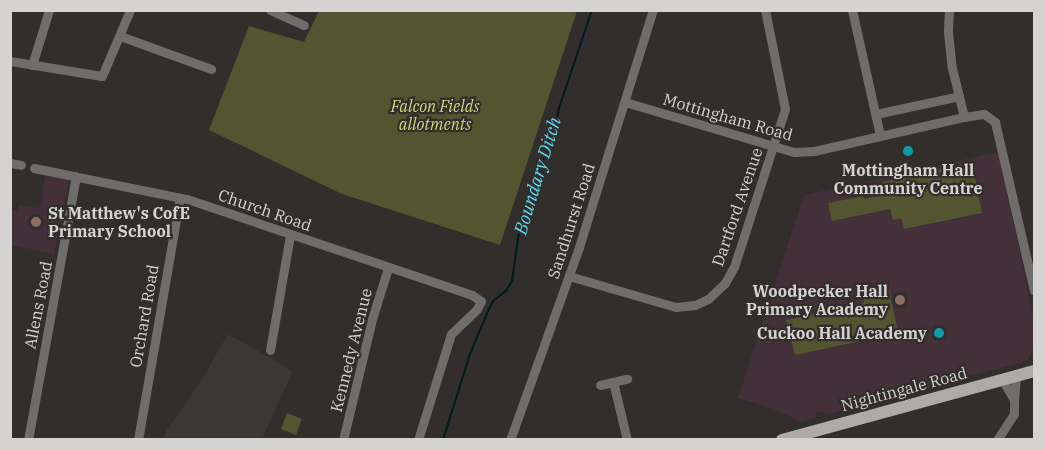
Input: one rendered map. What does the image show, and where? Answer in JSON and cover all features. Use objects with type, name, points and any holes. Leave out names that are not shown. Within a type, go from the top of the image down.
[{"type":"main road","name":"Nightingale Road","points":[[782,440],[1035,371]]},
{"type":"street","points":[[32,65],[49,10]]},
{"type":"street","points":[[10,61],[102,76],[130,10]]},
{"type":"street","points":[[270,10],[304,25]]},
{"type":"street","name":"Sandhurst Road","points":[[510,440],[569,276],[653,10]]},
{"type":"street","name":"Dartford Avenue","points":[[569,276],[668,306],[695,305],[708,299],[725,283],[734,267],[773,147],[785,102],[765,10]]},
{"type":"street","points":[[852,10],[880,135]]},
{"type":"street","points":[[949,10],[948,32],[964,117]]},
{"type":"street","points":[[120,36],[211,69]]},
{"type":"street","points":[[876,114],[959,96]]},
{"type":"street","name":"Mottingham Road","points":[[625,102],[773,147],[803,152],[984,114],[995,122],[1035,291]]},
{"type":"street","points":[[10,163],[21,165]]},
{"type":"street","name":"Church Road","points":[[34,168],[180,198],[472,295],[481,301],[477,309],[451,334],[418,440]]},
{"type":"street","name":"Allens Road","points":[[28,440],[76,176]]},
{"type":"street","name":"Orchard Road","points":[[138,440],[180,198]]},
{"type":"street","points":[[270,350],[290,235]]},
{"type":"street","name":"Kennedy Avenue","points":[[343,440],[372,319],[388,268]]},
{"type":"street","points":[[997,440],[1014,414],[1016,375]]},
{"type":"street","points":[[600,385],[627,379]]},
{"type":"street","points":[[1002,379],[1014,400]]},
{"type":"street","points":[[613,382],[627,440]]},
{"type":"shaded area","name":"Woodpecker Hall Primary Academy","points":[[998,152],[1034,318],[1034,347],[1027,361],[914,391],[911,384],[905,385],[906,393],[894,396],[891,392],[886,393],[885,399],[825,415],[822,411],[816,412],[816,418],[801,422],[774,409],[738,398],[804,195]]},
{"type":"shaded area","name":"St Matthew's CofE Primary School","points":[[45,176],[69,181],[54,254],[11,245],[11,210],[17,211],[18,205],[40,208]]},
{"type":"shaded area","points":[[228,334],[293,371],[262,439],[164,439],[166,431],[199,384]]},
{"type":"green space","name":"Falcon Fields allotments","points":[[319,11],[577,11],[500,245],[342,194],[209,130],[249,26],[304,42]]},
{"type":"green space","points":[[972,162],[982,213],[904,229],[901,218],[893,220],[890,209],[832,221],[828,203],[863,196],[865,199],[884,195],[882,182]]},
{"type":"green space","points":[[889,289],[898,333],[795,355],[786,320],[864,303],[863,295]]},
{"type":"green space","points":[[287,413],[302,419],[296,435],[281,429]]},
{"type":"waterway","name":"Boundary Ditch","points":[[443,440],[470,354],[488,311],[493,301],[506,291],[512,281],[520,224],[531,200],[542,162],[554,136],[559,108],[592,10]]},
{"type":"place","name":"Mottingham Hall Community Centre","points":[[908,151]]},
{"type":"place","name":"St Matthew's CofE Primary School","points":[[36,222]]},
{"type":"place","name":"Woodpecker Hall Primary Academy","points":[[900,300]]},
{"type":"place","name":"Cuckoo Hall Academy","points":[[939,333]]}]
